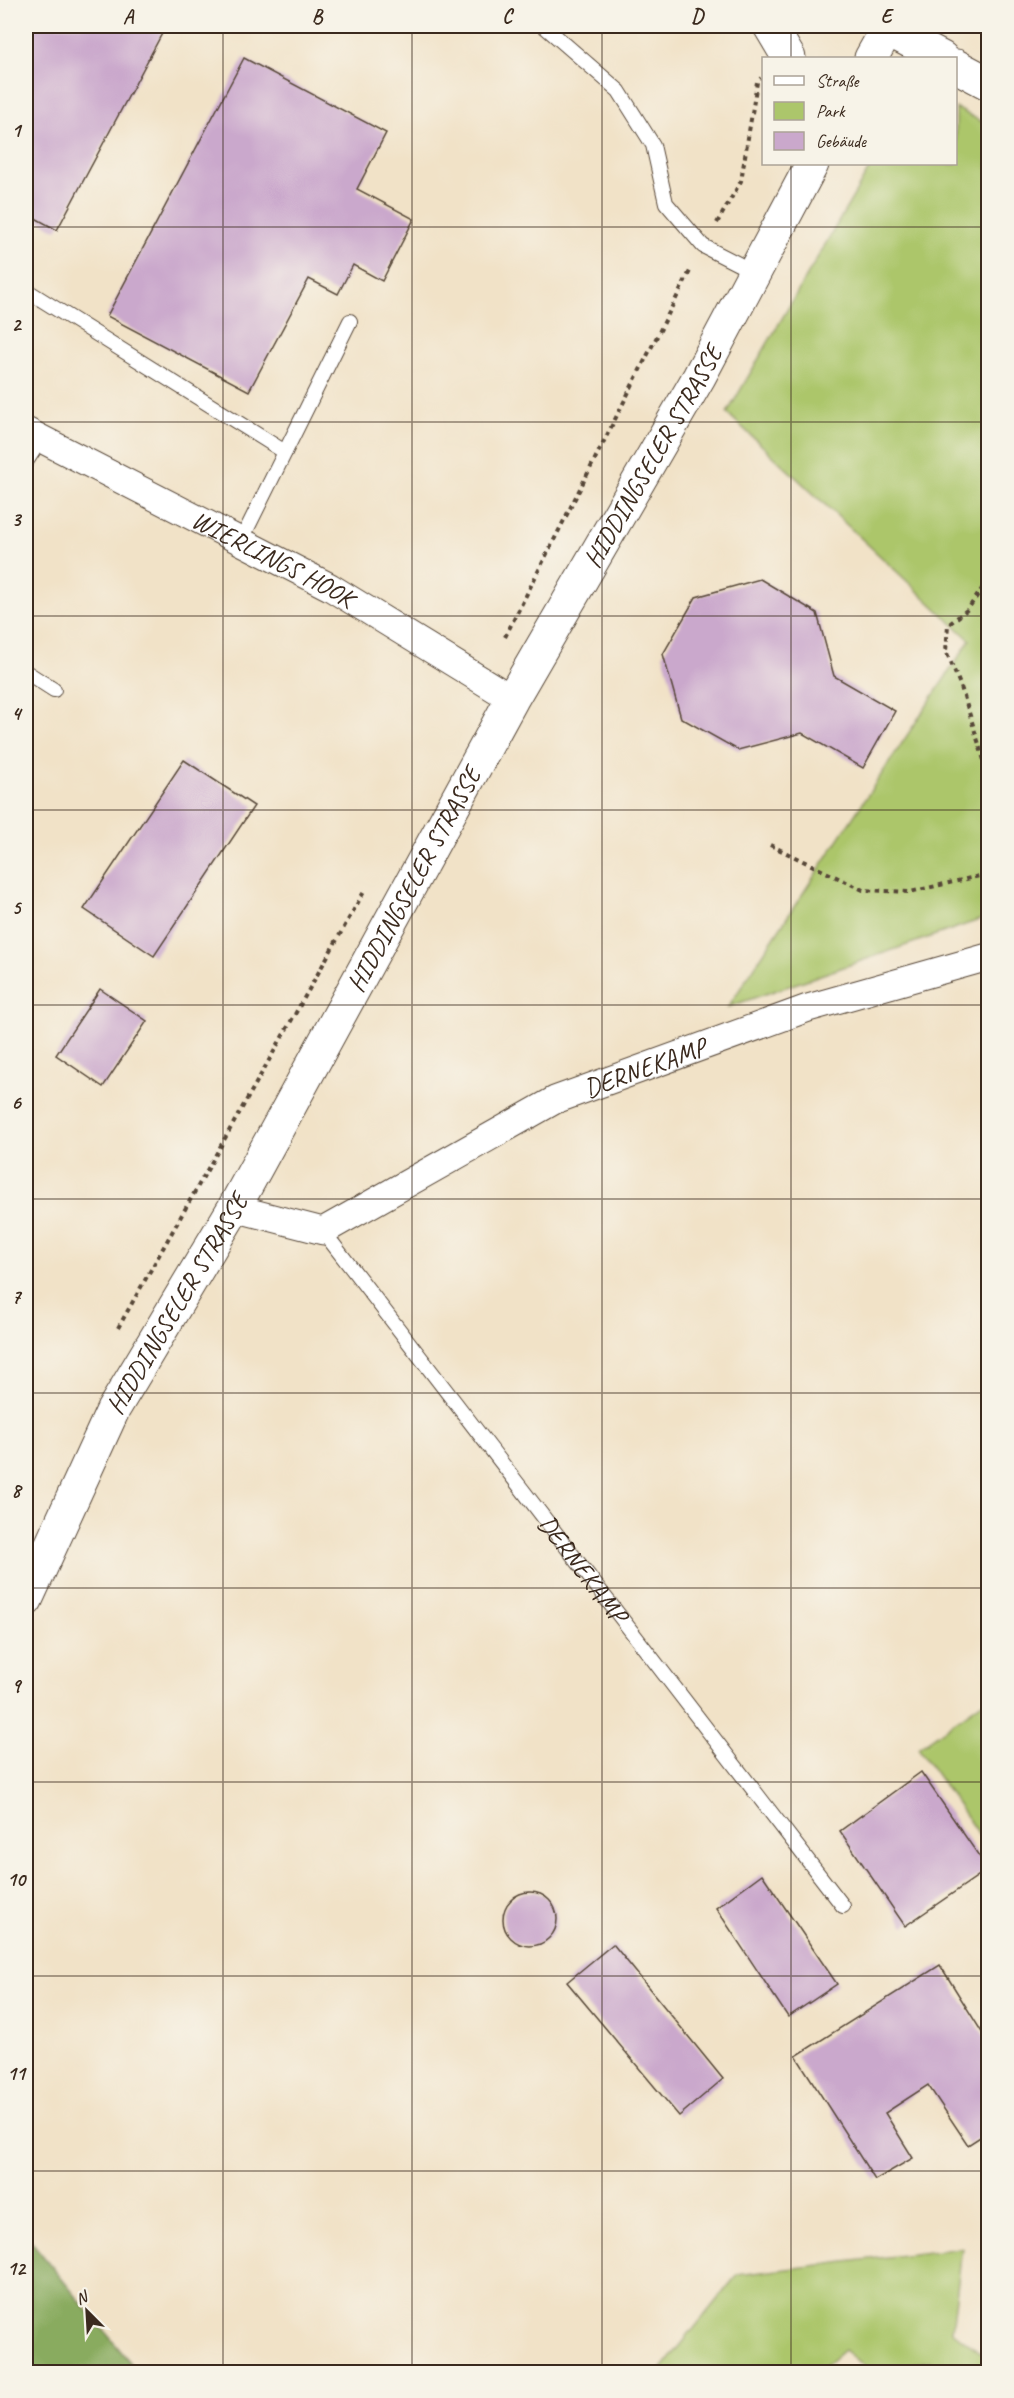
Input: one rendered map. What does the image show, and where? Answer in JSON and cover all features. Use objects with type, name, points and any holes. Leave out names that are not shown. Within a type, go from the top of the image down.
[{"type":"street","points":[[770,26],[788,57]]},
{"type":"street","points":[[871,57],[886,27],[940,57]]},
{"type":"street","points":[[957,67],[988,83]]},
{"type":"street","name":"HIDDINGSELER STRASSE","points":[[26,1600],[33,1561],[113,1410],[234,1208],[512,699],[699,377],[810,165]]},
{"type":"street","name":"WIERLINGS HOOK","points":[[33,435],[330,587],[512,699]]},
{"type":"street","name":"DERNEKAMP","points":[[323,1231],[555,1100],[808,1008],[988,957]]},
{"type":"street","points":[[234,1208],[323,1231]]},
{"type":"lane","points":[[544,26],[619,91],[653,145],[666,203],[703,246],[755,273]]},
{"type":"lane","points":[[26,290],[285,452]]},
{"type":"lane","points":[[241,541],[350,321]]},
{"type":"lane","points":[[26,462],[33,435]]},
{"type":"lane","points":[[26,672],[54,690]]},
{"type":"lane","name":"DERNEKAMP","points":[[323,1231],[843,1906]]},
{"type":"path","points":[[482,682],[703,246],[741,181],[757,82],[762,78]]},
{"type":"path","points":[[988,580],[968,609],[948,625],[946,651],[961,687],[988,773]]},
{"type":"path","points":[[770,845],[863,890],[910,892],[988,874]]},
{"type":"path","points":[[116,1331],[365,889]]},
{"type":"green space","points":[[957,109],[988,125],[988,917],[728,1007],[970,640],[727,413],[871,165],[957,165]]},
{"type":"green space","points":[[988,1698],[988,1848],[918,1748]]},
{"type":"green space","points":[[26,2235],[138,2372],[26,2372]]},
{"type":"green space","points":[[962,2248],[952,2331],[988,2358],[988,2372],[946,2372],[930,2361],[870,2371],[844,2350],[818,2372],[659,2372],[737,2275]]},
{"type":"building","points":[[26,26],[166,26],[57,230],[26,213]]},
{"type":"building","points":[[244,58],[386,133],[357,189],[414,219],[382,281],[353,265],[338,294],[309,279],[249,391],[107,316]]},
{"type":"building","points":[[760,579],[817,613],[834,676],[895,711],[863,768],[802,733],[738,750],[681,718],[663,654],[696,597]]},
{"type":"building","points":[[184,760],[254,806],[154,956],[84,909]]},
{"type":"building","points":[[100,989],[147,1021],[103,1087],[56,1055]]},
{"type":"building","points":[[921,1772],[988,1869],[905,1926],[840,1831]]},
{"type":"building","points":[[762,1874],[837,1984],[788,2017],[716,1908]]},
{"type":"building","points":[[530,1892],[540,1894],[549,1900],[555,1909],[557,1919],[555,1929],[549,1938],[540,1944],[530,1946],[520,1944],[511,1938],[505,1929],[503,1919],[505,1909],[511,1900],[520,1894]]},
{"type":"building","points":[[613,1944],[723,2079],[679,2116],[567,1982]]},
{"type":"building","points":[[940,1965],[988,2042],[988,2132],[968,2145],[928,2085],[885,2113],[913,2158],[875,2180],[796,2056]]}]
